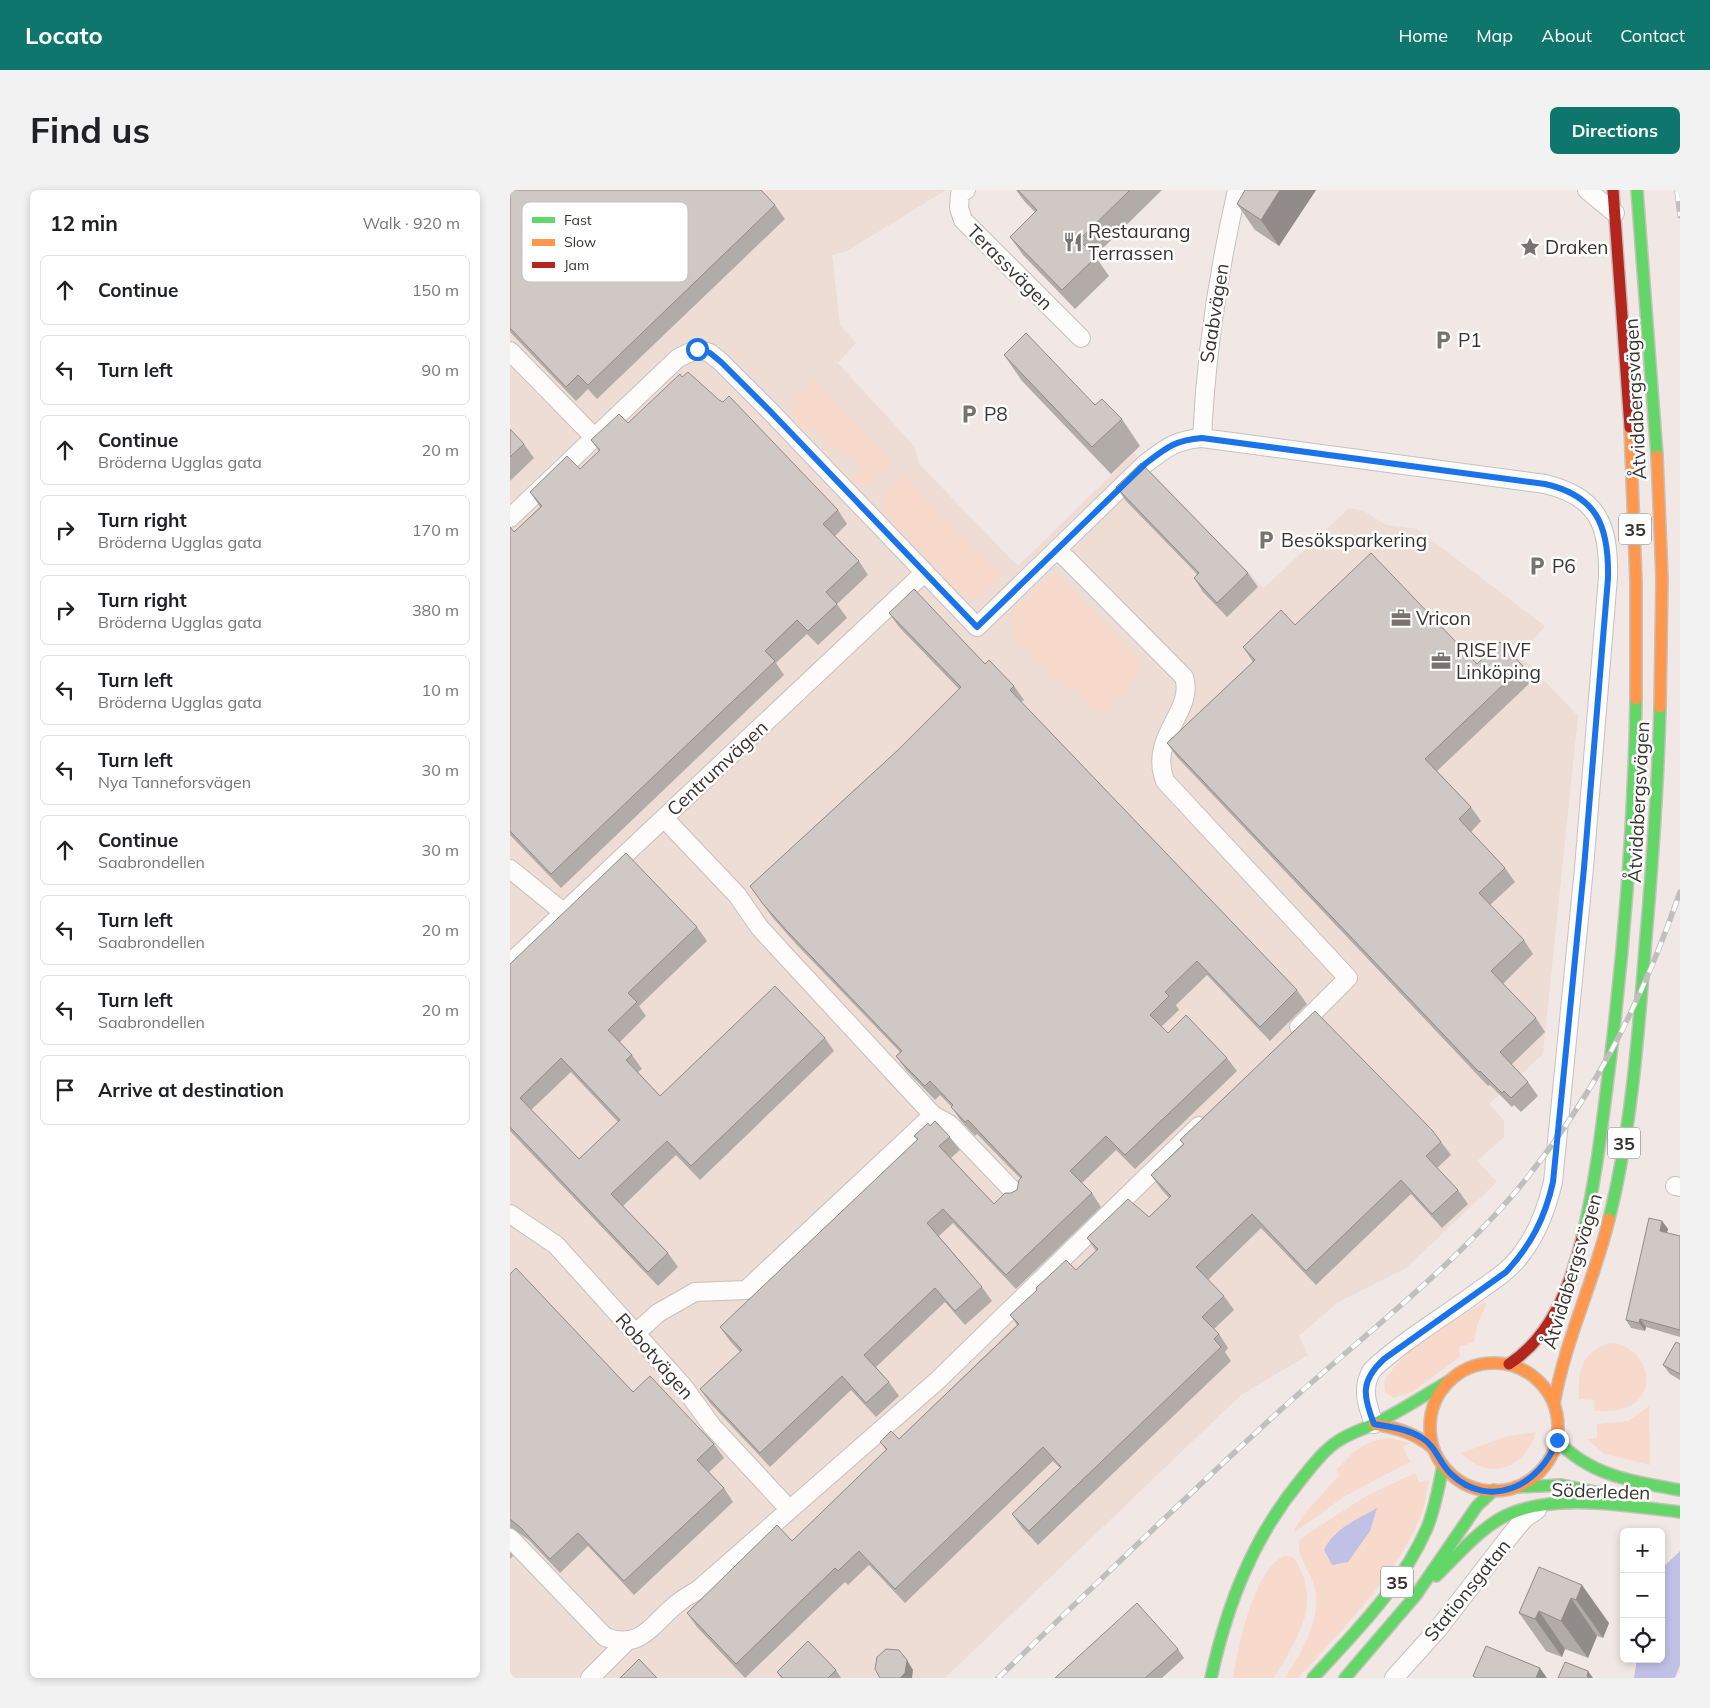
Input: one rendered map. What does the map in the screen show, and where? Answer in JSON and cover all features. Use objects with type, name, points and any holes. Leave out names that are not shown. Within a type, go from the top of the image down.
[{"type":"main road","name":"Åtvidabergsvägen","points":[[1509,1364],[1532,1348],[1554,1314],[1564,1292],[1582,1233],[1597,1157],[1620,966],[1633,778],[1636,585],[1630,422],[1613,190]]},
{"type":"main road","name":"Åtvidabergsvägen","points":[[1554,1404],[1558,1375],[1564,1353],[1588,1293],[1601,1249],[1615,1194],[1626,1134],[1634,1074],[1654,845],[1660,736],[1662,577],[1655,421],[1637,190]]},
{"type":"main road","name":"35","points":[[1492,1362],[1521,1368],[1541,1383],[1554,1404],[1557,1416],[1557,1440],[1552,1455],[1531,1479],[1516,1487],[1494,1490],[1482,1489],[1460,1481],[1443,1465],[1434,1449],[1430,1420],[1440,1393],[1449,1381],[1462,1371],[1476,1365],[1492,1362]]},
{"type":"main road","points":[[1212,1678],[1220,1638],[1238,1580],[1255,1544],[1278,1507],[1315,1463],[1337,1442],[1355,1431],[1374,1424],[1449,1381]]},
{"type":"main road","points":[[1374,1424],[1413,1433],[1424,1439],[1434,1449]]},
{"type":"main road","name":"Söderleden","points":[[1557,1440],[1570,1456],[1591,1469],[1674,1489]]},
{"type":"main road","name":"35","points":[[1314,1678],[1391,1591],[1413,1558],[1427,1532],[1436,1508],[1443,1465]]},
{"type":"main road","name":"Söderleden","points":[[1516,1487],[1561,1486],[1578,1488],[1666,1511]]},
{"type":"main road","name":"35","points":[[1345,1678],[1416,1595],[1477,1506],[1494,1490]]},
{"type":"main road","name":"Söderleden","points":[[1416,1595],[1490,1526],[1506,1516],[1543,1506],[1574,1504],[1680,1512]]},
{"type":"street","name":"Terassvägen","points":[[966,190],[960,194],[959,208],[963,220],[1081,338]]},
{"type":"street","name":"Saabvägen","points":[[1202,438],[1207,356],[1219,274],[1237,190]]},
{"type":"street","points":[[1587,190],[1615,213]]},
{"type":"street","points":[[510,518],[678,358],[697,349],[710,353],[770,411],[977,627],[1145,464],[1172,443],[1202,438],[1521,480],[1563,488],[1576,496],[1599,516],[1607,541],[1608,578],[1584,868],[1553,1182],[1547,1206],[1537,1231],[1523,1254],[1506,1272],[1420,1331],[1372,1370],[1367,1378],[1365,1394],[1374,1424]]},
{"type":"street","points":[[510,351],[595,438]]},
{"type":"street","points":[[1057,549],[1184,677],[1186,684],[1185,696],[1160,754],[1160,768],[1164,781],[1348,978],[1289,1038]]},
{"type":"street","name":"Centrumvägen","points":[[510,963],[924,573]]},
{"type":"street","points":[[664,818],[738,895],[760,928],[933,1115],[949,1124],[1019,1196]]},
{"type":"street","points":[[510,869],[564,912]]},
{"type":"street","points":[[636,1333],[658,1313],[695,1292],[746,1290],[933,1115]]},
{"type":"street","points":[[510,1538],[595,1628],[606,1637],[626,1642],[644,1636],[678,1602],[698,1590],[938,1380],[1211,1115]]},
{"type":"street","name":"Robotvägen","points":[[510,1215],[556,1245],[683,1386],[712,1426],[789,1509]]},
{"type":"street","name":"Stationsgatan","points":[[1394,1678],[1438,1629],[1519,1525],[1543,1506]]},
{"type":"street","points":[[590,1678],[626,1642]]},
{"type":"shaded area","points":[[510,190],[946,190],[847,251],[832,255],[840,325],[856,343],[838,363],[915,447],[919,464],[1018,566],[1134,453],[1264,588],[1349,508],[1364,511],[1386,525],[1417,529],[1545,626],[1521,656],[1578,716],[1543,1054],[1489,1104],[1504,1120],[1504,1137],[1477,1161],[1497,1182],[1406,1268],[1337,1303],[1299,1336],[1308,1355],[1241,1395],[945,1678],[510,1678]]},
{"type":"shaded area","points":[[814,380],[893,462],[874,481],[864,484],[850,480],[860,470],[838,446],[827,455],[824,453],[830,446],[813,428],[806,434],[798,425],[792,412],[793,406],[800,394]]},
{"type":"shaded area","points":[[903,475],[1002,575],[984,593],[974,598],[962,596],[883,513],[882,501],[884,496]]},
{"type":"shaded area","points":[[1054,572],[1141,661],[1136,678],[1125,692],[1118,699],[1095,713],[1076,689],[1062,689],[1012,635],[1011,613]]},
{"type":"shaded area","points":[[1484,1302],[1486,1305],[1477,1326],[1474,1342],[1459,1347],[1460,1357],[1412,1392],[1394,1398],[1385,1392],[1384,1383],[1401,1360],[1428,1338]]},
{"type":"shaded area","points":[[1611,1343],[1621,1345],[1638,1357],[1646,1374],[1646,1384],[1643,1393],[1636,1402],[1626,1408],[1595,1411],[1594,1400],[1579,1399],[1579,1379],[1583,1363],[1588,1356],[1601,1346]]},
{"type":"shaded area","points":[[1649,1406],[1650,1465],[1605,1454],[1586,1439],[1597,1438],[1597,1424],[1628,1421]]},
{"type":"shaded area","points":[[1536,1432],[1531,1445],[1524,1455],[1515,1463],[1505,1467],[1494,1469],[1483,1467],[1472,1462],[1461,1453],[1507,1436]]},
{"type":"shaded area","points":[[1390,1438],[1411,1443],[1403,1446],[1410,1462],[1345,1496],[1295,1532],[1294,1530],[1305,1513],[1340,1474],[1336,1470],[1349,1457],[1366,1444]]},
{"type":"shaded area","points":[[1415,1473],[1419,1482],[1429,1480],[1423,1510],[1413,1533],[1369,1599],[1298,1678],[1285,1678],[1304,1645],[1316,1610],[1314,1585],[1299,1550],[1300,1539],[1366,1496]],"holes":[[[1376,1508],[1374,1520],[1365,1535],[1359,1539],[1324,1550],[1334,1534]]]},
{"type":"shaded area","points":[[1283,1556],[1294,1558],[1303,1574],[1307,1590],[1304,1620],[1298,1635],[1274,1678],[1233,1678],[1243,1630],[1255,1593],[1272,1565]]},
{"type":"water","points":[[1377,1508],[1370,1531],[1348,1562],[1332,1565],[1324,1550],[1333,1536],[1347,1525]]},
{"type":"water","points":[[1680,1551],[1680,1665],[1675,1678],[1634,1678],[1636,1663],[1665,1663],[1665,1565]]},
{"type":"building","points":[[510,190],[761,190],[775,205],[588,385],[578,375],[566,387],[510,328]]},
{"type":"building","name":"Restaurang Terrassen","points":[[1018,190],[1130,190],[1079,240],[1096,257],[1062,290],[1010,237],[1037,210]]},
{"type":"building","points":[[1245,190],[1280,190],[1261,220],[1237,204]]},
{"type":"building","points":[[1026,333],[1095,405],[1102,399],[1122,419],[1092,447],[1004,355]]},
{"type":"building","points":[[688,372],[719,400],[723,402],[729,396],[838,510],[823,524],[859,561],[826,592],[837,604],[808,631],[797,620],[765,651],[775,661],[551,874],[510,831],[510,527],[514,532],[542,506],[530,492],[567,456],[580,469],[600,450],[591,440],[619,414],[628,423],[680,374],[682,377]]},
{"type":"building","points":[[510,429],[524,444],[510,457]]},
{"type":"building","points":[[1141,463],[1248,573],[1217,603],[1194,578],[1199,573],[1116,487]]},
{"type":"building","points":[[1371,553],[1477,664],[1500,642],[1523,666],[1425,759],[1471,807],[1459,819],[1505,868],[1479,893],[1524,940],[1491,971],[1536,1018],[1500,1052],[1528,1082],[1511,1098],[1504,1091],[1502,1093],[1479,1072],[1167,743],[1255,660],[1243,647],[1281,610],[1295,625]]},
{"type":"building","points":[[914,589],[985,664],[989,660],[1014,686],[1010,690],[1297,990],[1260,1027],[1197,961],[1165,992],[1169,996],[1150,1015],[1168,1033],[1186,1015],[1227,1058],[1125,1155],[1106,1136],[1070,1171],[1092,1193],[1006,1275],[943,1209],[927,1223],[982,1287],[955,1311],[935,1288],[864,1355],[889,1382],[866,1403],[842,1376],[760,1453],[700,1389],[742,1350],[720,1327],[918,1139],[914,1136],[928,1123],[930,1126],[935,1121],[950,1137],[939,1146],[994,1204],[1005,1193],[1017,1190],[1019,1180],[1022,1177],[968,1120],[965,1122],[951,1107],[953,1105],[930,1081],[925,1086],[903,1064],[896,1056],[902,1051],[787,931],[750,886],[898,750],[961,687],[889,613]]},
{"type":"building","points":[[626,853],[697,927],[628,993],[637,1002],[608,1030],[632,1055],[626,1060],[660,1096],[775,986],[825,1038],[691,1166],[667,1141],[611,1194],[668,1253],[648,1272],[510,1127],[510,964]],"holes":[[[561,1058],[620,1120],[579,1159],[520,1098]]]},
{"type":"building","points":[[1315,1011],[1432,1130],[1441,1142],[1426,1156],[1458,1190],[1432,1214],[1401,1180],[1306,1271],[1252,1214],[1196,1267],[1224,1296],[1202,1317],[1219,1334],[1214,1339],[1221,1347],[1029,1531],[1012,1514],[1061,1467],[1043,1447],[895,1589],[859,1551],[838,1571],[835,1568],[736,1664],[687,1613],[777,1525],[792,1541],[887,1449],[880,1442],[891,1431],[899,1439],[1019,1324],[1010,1315],[1037,1290],[1036,1288],[1066,1260],[1076,1270],[1098,1249],[1087,1238],[1128,1199],[1149,1217],[1171,1196],[1151,1175],[1184,1144],[1180,1140]]},
{"type":"building","points":[[1649,1218],[1662,1221],[1660,1231],[1680,1236],[1680,1330],[1640,1319],[1639,1323],[1626,1320]]},
{"type":"building","points":[[516,1268],[633,1392],[650,1376],[714,1444],[697,1460],[724,1488],[624,1581],[578,1533],[550,1559],[510,1519],[510,1274]]},
{"type":"building","points":[[1676,1342],[1680,1344],[1680,1374],[1663,1365]]},
{"type":"building","points":[[1539,1567],[1582,1585],[1576,1600],[1571,1598],[1561,1621],[1539,1611],[1535,1619],[1519,1613]]},
{"type":"building","points":[[1137,1603],[1178,1649],[1145,1678],[1055,1678]]},
{"type":"building","points":[[808,1641],[836,1670],[828,1678],[783,1678],[777,1672]]},
{"type":"building","points":[[1486,1646],[1540,1668],[1536,1678],[1476,1678],[1473,1676]]},
{"type":"building","points":[[886,1649],[899,1650],[907,1660],[905,1673],[900,1678],[880,1678],[875,1669],[877,1657]]},
{"type":"building","points":[[639,1659],[657,1678],[620,1678]]},
{"type":"building","points":[[1565,1662],[1588,1671],[1587,1676],[1589,1678],[1558,1678]]},
{"type":"railway","points":[[1677,190],[1680,216]]},
{"type":"railway","points":[[998,1678],[1240,1447],[1457,1254],[1512,1196],[1566,1126],[1611,1052],[1648,974],[1680,892]]},
{"type":"traffic: fast","points":[[1637,190],[1657,456]]},
{"type":"traffic: fast","points":[[1582,1238],[1599,1146],[1621,966],[1631,833],[1636,699]]},
{"type":"traffic: fast","points":[[1609,1219],[1623,1152],[1636,1051],[1652,859],[1660,707]]},
{"type":"traffic: fast","points":[[1211,1678],[1217,1651],[1243,1574],[1282,1504],[1308,1471],[1322,1454],[1338,1441],[1395,1413],[1449,1381]]},
{"type":"traffic: fast","points":[[1557,1440],[1570,1452],[1598,1470],[1646,1484],[1680,1490]]},
{"type":"traffic: fast","points":[[1313,1678],[1361,1626],[1405,1569],[1417,1549],[1430,1520],[1443,1465]]},
{"type":"traffic: fast","points":[[1516,1487],[1561,1485],[1601,1493]]},
{"type":"traffic: fast","points":[[1345,1678],[1416,1595],[1477,1506],[1494,1490]]},
{"type":"traffic: fast","points":[[1436,1576],[1469,1543],[1495,1521],[1524,1509],[1546,1504],[1591,1503],[1680,1512]]},
{"type":"traffic: slow","points":[[1630,427],[1636,582],[1636,699]]},
{"type":"traffic: slow","points":[[1657,456],[1662,578],[1660,707]]},
{"type":"traffic: slow","points":[[1554,1404],[1565,1357],[1596,1265],[1609,1219]]},
{"type":"traffic: slow","points":[[1494,1363],[1518,1368],[1539,1382],[1553,1403],[1558,1427],[1553,1451],[1539,1472],[1518,1486],[1494,1491],[1470,1486],[1449,1472],[1435,1451],[1430,1427],[1435,1403],[1449,1382],[1470,1368],[1494,1363]]},
{"type":"traffic: slow","points":[[1374,1424],[1406,1432],[1434,1449]]},
{"type":"traffic: jam","points":[[1613,190],[1630,427]]},
{"type":"traffic: jam","points":[[1509,1364],[1524,1353],[1548,1324],[1565,1292],[1582,1238]]},
{"type":"place","name":"Restaurang Terrassen","points":[[1073,242]]},
{"type":"place","name":"Draken","points":[[1530,247]]},
{"type":"place","name":"P1","points":[[1443,340]]},
{"type":"place","name":"P8","points":[[969,414]]},
{"type":"place","name":"Besöksparkering","points":[[1266,540]]},
{"type":"place","name":"P6","points":[[1537,566]]},
{"type":"place","name":"Vricon","points":[[1401,618]]},
{"type":"place","name":"RISE IVF Linköping","points":[[1441,661]]},
{"type":"route","points":[[697,349],[710,353],[721,362],[977,627],[1145,464],[1172,443],[1180,440],[1202,438],[1545,484],[1563,488],[1589,506],[1599,516],[1607,541],[1608,559],[1600,687],[1572,996],[1553,1182],[1547,1206],[1537,1231],[1523,1254],[1506,1272],[1420,1331],[1384,1359],[1372,1370],[1367,1378],[1365,1394],[1374,1424],[1413,1433],[1424,1439],[1434,1449],[1443,1465],[1451,1474],[1460,1481],[1482,1489],[1505,1490],[1516,1487],[1531,1479],[1552,1455],[1557,1440]]}]
